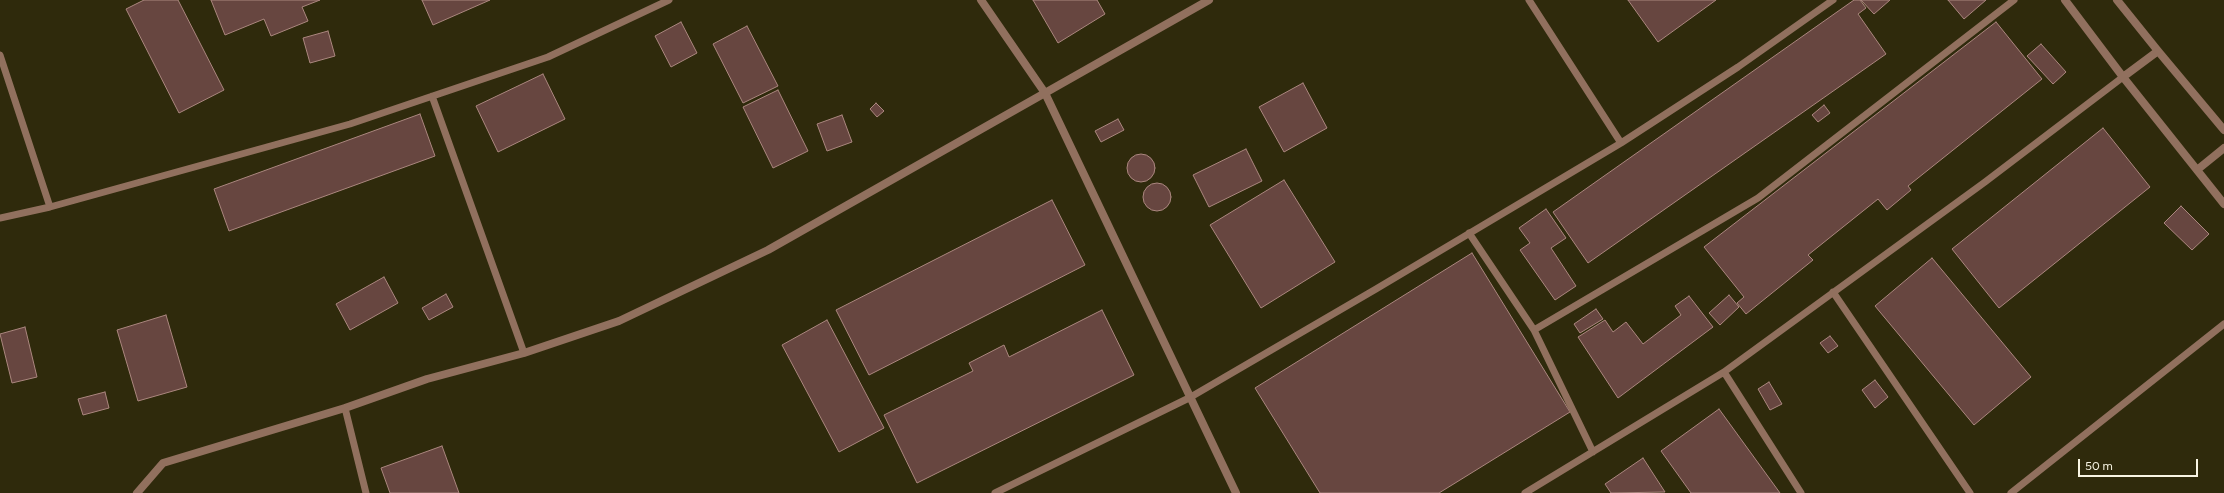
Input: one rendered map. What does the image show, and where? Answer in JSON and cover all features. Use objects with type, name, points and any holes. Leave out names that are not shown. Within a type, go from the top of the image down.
[{"type":"street","points":[[980,0],[1045,93],[1189,398],[1236,493]]},
{"type":"street","points":[[137,493],[163,463],[345,408],[427,378],[524,353],[619,321],[768,250],[1208,0]]},
{"type":"street","points":[[2065,0],[2123,77],[2224,204]]},
{"type":"street","points":[[2118,0],[2158,52],[2224,130]]},
{"type":"street","points":[[2123,77],[2158,52]]},
{"type":"street","points":[[2197,170],[2224,148]]},
{"type":"lane","points":[[0,218],[50,207],[350,124],[548,56],[669,0]]},
{"type":"lane","points":[[1529,0],[1621,143]]},
{"type":"lane","points":[[995,493],[1189,398],[1621,143],[1738,67],[1833,0]]},
{"type":"lane","points":[[1534,330],[1758,198],[2014,0]]},
{"type":"lane","points":[[0,55],[50,207]]},
{"type":"lane","points":[[1525,493],[1724,372],[1985,182],[2123,77]]},
{"type":"lane","points":[[432,96],[524,353]]},
{"type":"lane","points":[[1469,233],[1534,330],[1593,452]]},
{"type":"lane","points":[[1833,292],[1970,493]]},
{"type":"lane","points":[[2011,493],[2224,324]]},
{"type":"lane","points":[[1724,372],[1802,493]]},
{"type":"lane","points":[[345,408],[366,493]]},
{"type":"building","points":[[144,0],[178,0],[224,90],[179,113],[126,9]]},
{"type":"building","points":[[211,0],[320,0],[302,7],[308,21],[271,36],[264,19],[225,35]]},
{"type":"building","points":[[422,0],[490,0],[433,25]]},
{"type":"building","points":[[1033,0],[1097,0],[1105,14],[1058,43]]},
{"type":"building","points":[[1628,0],[1716,0],[1658,42]]},
{"type":"building","points":[[1854,0],[1860,0],[1866,8],[1858,14],[1886,54],[1588,263],[1553,212]]},
{"type":"building","points":[[1861,0],[1890,0],[1874,14]]},
{"type":"building","points":[[1948,0],[1986,0],[1964,19]]},
{"type":"building","points":[[681,22],[697,53],[671,67],[655,36]]},
{"type":"building","points":[[1996,22],[2042,79],[1908,186],[1911,190],[1887,210],[1878,199],[1808,255],[1813,260],[1746,314],[1737,303],[1744,297],[1704,247]]},
{"type":"building","points":[[747,26],[778,86],[743,103],[713,44]]},
{"type":"building","points":[[328,31],[335,56],[310,63],[303,38]]},
{"type":"building","points":[[2041,44],[2066,72],[2053,84],[2027,56]]},
{"type":"building","points":[[543,74],[565,119],[498,152],[476,106]]},
{"type":"building","points":[[1303,83],[1327,128],[1284,152],[1259,107]]},
{"type":"building","points":[[778,90],[808,151],[773,168],[743,107]]},
{"type":"building","points":[[876,103],[884,111],[877,117],[870,109]]},
{"type":"building","points":[[1824,105],[1830,113],[1818,122],[1812,115]]},
{"type":"building","points":[[420,114],[435,156],[229,231],[214,189]]},
{"type":"building","points":[[842,115],[852,142],[827,151],[817,124]]},
{"type":"building","points":[[1118,119],[1124,130],[1101,142],[1095,131]]},
{"type":"building","points":[[2103,128],[2150,187],[1999,308],[1952,249]]},
{"type":"building","points":[[1246,149],[1262,181],[1209,207],[1193,175]]},
{"type":"building","points":[[1141,154],[1151,158],[1155,168],[1151,178],[1141,182],[1131,178],[1127,168],[1131,158]]},
{"type":"building","points":[[1284,180],[1335,262],[1261,308],[1210,225]]},
{"type":"building","points":[[1157,183],[1167,187],[1171,197],[1167,207],[1157,211],[1147,207],[1143,197],[1147,187]]},
{"type":"building","points":[[1052,200],[1085,265],[869,375],[836,310]]},
{"type":"building","points":[[2181,206],[2209,234],[2192,250],[2164,223]]},
{"type":"building","points":[[1546,209],[1566,238],[1551,248],[1576,286],[1555,300],[1520,250],[1530,243],[1519,228]]},
{"type":"building","points":[[1472,253],[1570,412],[1439,493],[1320,493],[1255,388]]},
{"type":"building","points":[[1932,258],[2031,377],[1974,425],[1875,306]]},
{"type":"building","points":[[384,277],[398,303],[350,330],[336,304]]},
{"type":"building","points":[[446,294],[453,307],[429,320],[422,308]]},
{"type":"building","points":[[1729,295],[1739,307],[1720,325],[1709,313]]},
{"type":"building","points":[[1689,296],[1713,327],[1618,398],[1578,337],[1605,320],[1613,332],[1626,322],[1643,344],[1681,315],[1675,306]]},
{"type":"building","points":[[1596,309],[1603,319],[1580,333],[1574,324]]},
{"type":"building","points":[[1102,310],[1134,375],[917,483],[884,415],[973,371],[969,363],[1004,345],[1009,357]]},
{"type":"building","points":[[166,315],[187,387],[138,401],[117,330]]},
{"type":"building","points":[[827,320],[884,428],[839,452],[782,345]]},
{"type":"building","points":[[25,327],[37,377],[12,383],[0,334]]},
{"type":"building","points":[[1830,336],[1838,346],[1828,353],[1820,343]]},
{"type":"building","points":[[1875,380],[1888,397],[1875,408],[1862,390]]},
{"type":"building","points":[[1769,382],[1782,404],[1770,410],[1758,389]]},
{"type":"building","points":[[105,392],[109,408],[83,415],[78,399]]},
{"type":"building","points":[[1719,409],[1780,493],[1691,493],[1661,451]]},
{"type":"building","points":[[442,446],[459,493],[390,493],[381,468]]},
{"type":"building","points":[[1643,458],[1665,492],[1611,493],[1605,484]]}]
